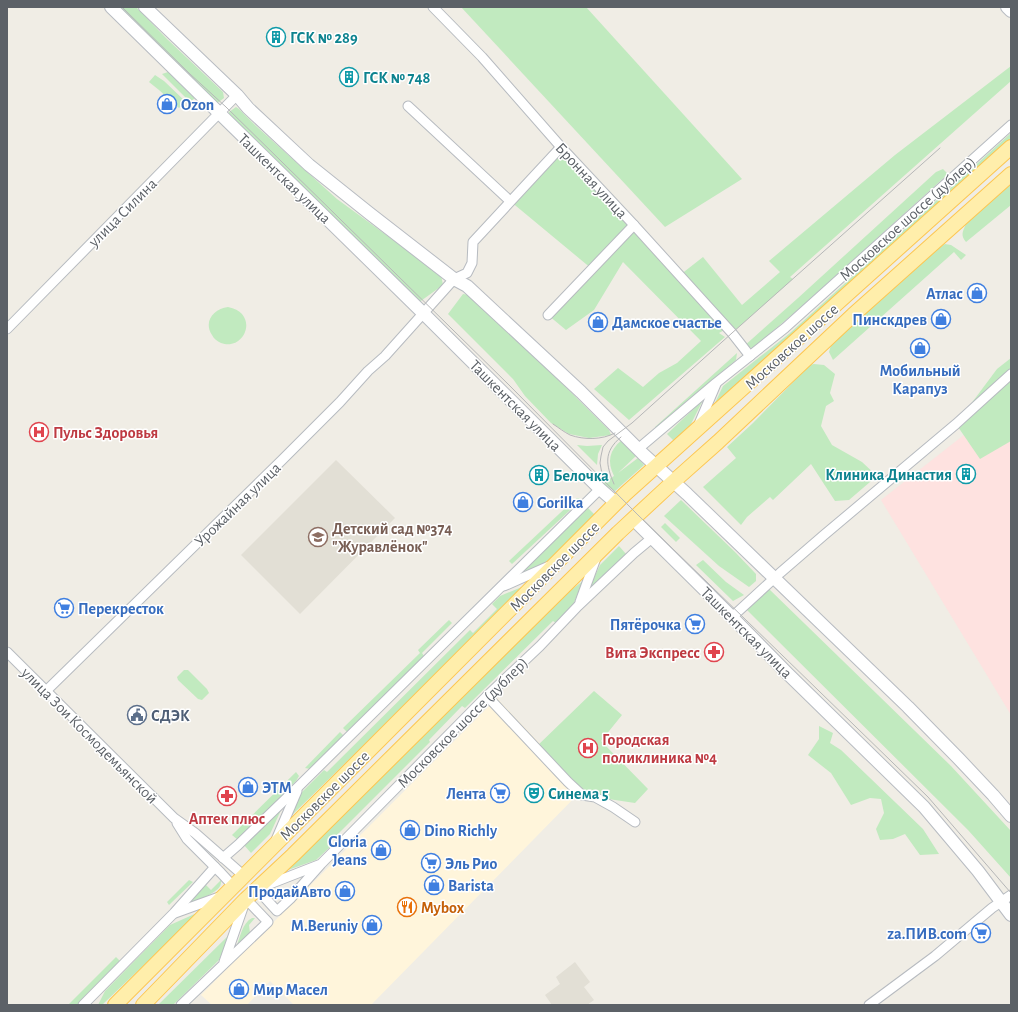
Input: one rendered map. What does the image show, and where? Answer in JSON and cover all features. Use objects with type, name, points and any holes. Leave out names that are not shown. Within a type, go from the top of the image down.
[{"type":"main road","name":"Ташкентская улица","points":[[111,7],[924,807],[978,871],[1006,898],[1011,915]]},
{"type":"main road","name":"Ташкентская улица","points":[[146,7],[237,95],[248,108],[309,165],[368,213],[454,279],[467,286],[581,392],[638,449],[687,494],[908,707],[960,760],[1011,816]]},
{"type":"main road","points":[[1007,7],[1011,11]]},
{"type":"main road","name":"Московское шоссе","points":[[115,1005],[616,503],[1011,147]]},
{"type":"main road","name":"Московское шоссе","points":[[143,1005],[246,899],[299,849],[633,519],[718,442],[853,315],[1011,174]]},
{"type":"main road","name":"улица Зои Космодемьянской","points":[[244,876],[258,889]]},
{"type":"main road","name":"улица Зои Космодемьянской","points":[[229,891],[246,899]]},
{"type":"street","name":"Бронная улица","points":[[433,7],[482,57],[561,147],[732,333],[750,356]]},
{"type":"street","name":"улица Силина","points":[[7,330],[237,95]]},
{"type":"street","points":[[408,106],[510,201]]},
{"type":"street","name":"Московское шоссе (дублер)","points":[[638,449],[716,383],[785,328],[1011,125]]},
{"type":"street","points":[[454,279],[467,273],[472,263],[473,242],[561,147]]},
{"type":"street","points":[[548,315],[634,225]]},
{"type":"street","name":"Урожайная улица","points":[[46,691],[340,402],[424,314],[454,279]]},
{"type":"street","points":[[732,617],[774,578],[956,424],[1011,374]]},
{"type":"street","points":[[697,430],[716,383]]},
{"type":"street","points":[[223,858],[299,786],[600,489]]},
{"type":"street","name":"Московское шоссе (дублер)","points":[[277,912],[321,864],[487,696],[540,646],[578,606],[652,538]]},
{"type":"street","points":[[578,606],[597,555]]},
{"type":"street","points":[[499,588],[557,563]]},
{"type":"street","name":"улица Зои Космодемьянской","points":[[7,652],[174,818],[244,876]]},
{"type":"street","points":[[487,696],[582,795],[595,797],[635,822]]},
{"type":"street","points":[[273,847],[299,786]]},
{"type":"street","name":"улица Зои Космодемьянской","points":[[174,818],[188,839],[215,867],[229,891]]},
{"type":"street","points":[[258,889],[321,864]]},
{"type":"street","points":[[83,1005],[174,913],[215,867]]},
{"type":"street","name":"улица Зои Космодемьянской","points":[[258,889],[277,912]]},
{"type":"street","points":[[174,913],[229,891]]},
{"type":"street","points":[[869,1005],[935,956],[1006,898]]},
{"type":"street","points":[[181,1005],[224,962],[246,899]]},
{"type":"street","name":"улица Зои Космодемьянской","points":[[224,962],[268,922],[246,899]]},
{"type":"street","points":[[91,1005],[96,992]]},
{"type":"shaded area","points":[[1011,398],[1011,715],[881,500]]},
{"type":"shaded area","name":"Детский сад №374 \"Журавлёнок\"","points":[[336,460],[395,518],[300,614],[241,555]]},
{"type":"shaded area","points":[[497,698],[583,789],[371,1005],[294,1005],[270,981],[247,1005],[212,1005],[201,995]]},
{"type":"shaded area","points":[[575,962],[590,982],[584,987],[594,1000],[587,1005],[552,1005],[545,995],[560,984],[556,977]]},
{"type":"green space","points":[[115,7],[136,7],[167,39],[223,92],[224,98],[216,104],[202,90],[203,88],[174,60],[156,48]]},
{"type":"green space","points":[[461,7],[586,7],[742,179],[665,227]]},
{"type":"green space","points":[[1011,66],[1011,81],[790,277],[793,279],[732,333],[728,328],[719,333],[725,337],[629,420],[594,389],[618,368],[643,387],[659,373],[677,363],[701,341],[623,262],[594,310],[566,330],[548,315],[592,269],[510,201],[561,147],[680,275],[703,257],[742,305],[780,272],[769,261],[895,155]]},
{"type":"green space","points":[[168,72],[195,98],[190,102],[162,74]]},
{"type":"green space","points":[[155,75],[164,81],[186,102],[179,108],[149,82]]},
{"type":"green space","points":[[236,107],[337,199],[441,275],[443,285],[418,303],[228,118],[229,112]]},
{"type":"green space","points":[[1011,133],[1011,139],[713,407],[723,386],[790,333]]},
{"type":"green space","points":[[943,169],[948,174],[801,307],[753,348],[743,347],[936,172]]},
{"type":"green space","points":[[1011,184],[1011,205],[966,242],[964,240],[963,231],[966,224]]},
{"type":"green space","points":[[945,244],[951,245],[966,255],[961,260],[954,252],[833,360],[829,352],[831,345]]},
{"type":"green space","points":[[463,294],[469,295],[507,329],[609,430],[611,435],[589,438],[569,434],[551,423],[525,396],[513,379],[448,314]]},
{"type":"green space","points":[[228,307],[238,311],[244,316],[246,323],[246,331],[242,337],[237,342],[230,344],[217,341],[210,330],[209,325],[211,316],[214,313]]},
{"type":"green space","points":[[737,353],[736,360],[656,431],[655,427]]},
{"type":"green space","points":[[1011,358],[1011,441],[980,459],[956,424],[997,369]]},
{"type":"green space","points":[[810,365],[824,365],[835,374],[830,393],[834,401],[826,406],[821,426],[832,445],[862,462],[877,476],[849,500],[835,501],[811,464],[773,500],[770,497],[747,517],[741,525],[703,487],[736,458],[727,447]]},
{"type":"green space","points":[[703,400],[691,424],[674,441],[667,434]]},
{"type":"green space","points":[[622,440],[637,455],[618,473],[638,458],[644,465],[615,491],[602,484],[614,476],[610,466],[610,456],[614,448]]},
{"type":"green space","points":[[577,445],[602,445],[598,454],[597,465]]},
{"type":"green space","points":[[579,498],[581,500],[512,564],[509,561],[575,499]]},
{"type":"green space","points":[[681,500],[756,574],[756,581],[749,587],[719,566],[664,516]]},
{"type":"green space","points":[[587,507],[595,515],[548,561],[518,575]]},
{"type":"green space","points":[[665,523],[680,538],[676,542],[661,527]]},
{"type":"green space","points":[[619,546],[626,554],[588,591],[600,565]]},
{"type":"green space","points":[[703,560],[726,582],[744,595],[733,601],[696,565]]},
{"type":"green space","points":[[583,581],[573,605],[556,623],[553,621],[465,708],[462,706],[429,740],[430,742],[329,843],[330,847],[316,860],[288,870],[548,610]]},
{"type":"green space","points":[[529,584],[291,816],[300,794],[324,770],[327,772],[470,630],[473,633],[497,609],[492,604],[500,596]]},
{"type":"green space","points":[[768,588],[951,766],[1011,831],[1011,878],[968,830],[747,610]]},
{"type":"green space","points":[[449,620],[452,623],[422,653],[424,656],[347,732],[343,728],[420,653],[418,650]]},
{"type":"green space","points":[[184,670],[188,670],[207,689],[209,693],[202,700],[198,699],[178,680],[177,677]]},
{"type":"green space","points":[[594,691],[622,715],[601,741],[648,789],[635,803],[595,797],[576,790],[535,748]]},
{"type":"green space","points":[[819,726],[833,733],[830,743],[841,750],[923,829],[939,854],[920,855],[905,834],[893,839],[880,840],[876,829],[884,813],[881,799],[870,798],[851,805],[831,773],[808,755],[819,739]]},
{"type":"green space","points":[[340,732],[344,736],[312,768],[305,768]]},
{"type":"green space","points":[[296,772],[299,776],[296,781],[238,840],[232,835]]},
{"type":"green space","points":[[282,808],[270,834],[251,853],[244,845]]},
{"type":"green space","points":[[189,880],[193,882],[169,905],[167,902]]},
{"type":"green space","points":[[221,880],[220,886],[214,892],[188,904],[206,885],[211,890]]},
{"type":"green space","points":[[199,912],[102,1005],[98,1005],[105,991],[170,925]]},
{"type":"green space","points":[[252,918],[255,918],[249,925],[250,933],[236,948],[246,923]]},
{"type":"green space","points":[[230,934],[219,960],[173,1005],[158,1005]]},
{"type":"green space","points":[[116,957],[120,961],[77,1005],[68,1005]]},
{"type":"tram line","points":[[122,7],[508,384],[638,515],[928,797],[1011,893]]},
{"type":"tram line","points":[[603,479],[600,463],[603,447],[608,441],[632,423],[940,148]]},
{"type":"tram line","points":[[553,424],[570,435],[581,438],[599,438],[615,433]]},
{"type":"tram line","points":[[614,484],[609,471],[608,459],[611,448],[621,437]]},
{"type":"place","name":"ГСК № 289","points":[[276,37]]},
{"type":"place","name":"ГСК № 748","points":[[349,77]]},
{"type":"place","name":"Ozon","points":[[167,104]]},
{"type":"place","name":"Атлас","points":[[977,293]]},
{"type":"place","name":"Пинскдрев","points":[[941,319]]},
{"type":"place","name":"Дамское счастье","points":[[598,322]]},
{"type":"place","name":"Мобильный Карапуз","points":[[920,348]]},
{"type":"place","name":"Пульс Здоровья","points":[[39,432]]},
{"type":"place","name":"Клиника Династия","points":[[966,474]]},
{"type":"place","name":"Белочка","points":[[539,475]]},
{"type":"place","name":"Gorilka","points":[[523,502]]},
{"type":"place","name":"Детский сад №374 \"Журавлёнок\"","points":[[318,537]]},
{"type":"place","name":"Перекресток","points":[[64,608]]},
{"type":"place","name":"Пятёрочка","points":[[695,624]]},
{"type":"place","name":"Вита Экспресс","points":[[714,652]]},
{"type":"place","name":"СДЭК","points":[[137,715]]},
{"type":"place","name":"Городская поликлиника №4","points":[[588,748]]},
{"type":"place","name":"ЭТМ","points":[[248,787]]},
{"type":"place","name":"Лента","points":[[500,793]]},
{"type":"place","name":"Синема 5","points":[[534,793]]},
{"type":"place","name":"Аптек плюс","points":[[227,796]]},
{"type":"place","name":"Dino Richly","points":[[410,830]]},
{"type":"place","name":"Gloria Jeans","points":[[381,850]]},
{"type":"place","name":"Эль Рио","points":[[431,863]]},
{"type":"place","name":"Barista","points":[[434,885]]},
{"type":"place","name":"ПродайАвто","points":[[345,891]]},
{"type":"place","name":"Mybox","points":[[407,907]]},
{"type":"place","name":"M.Beruniy","points":[[372,925]]},
{"type":"place","name":"za.ПИВ.com","points":[[981,933]]},
{"type":"place","name":"Мир Масел","points":[[239,989]]}]
